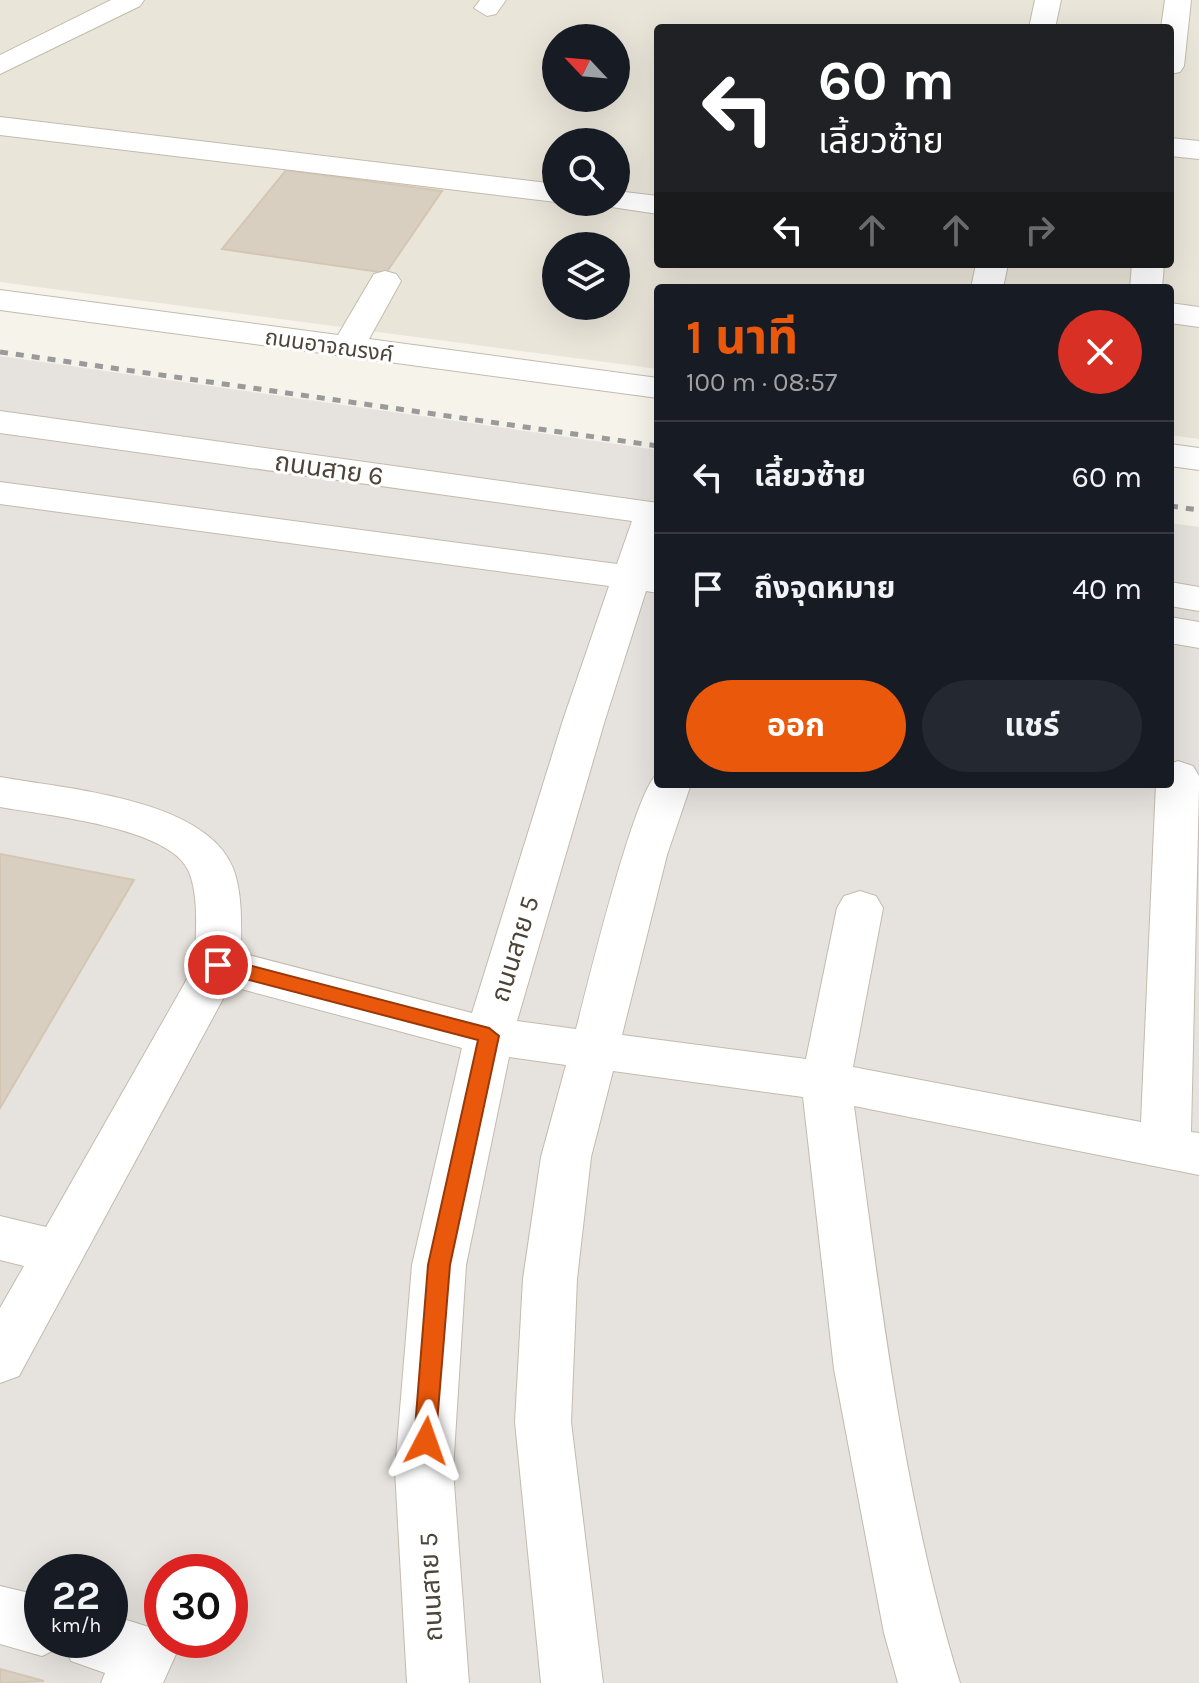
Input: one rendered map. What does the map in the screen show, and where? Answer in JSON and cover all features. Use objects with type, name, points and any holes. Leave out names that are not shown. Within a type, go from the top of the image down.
[{"type":"street","points":[[0,66],[131,0]]},
{"type":"street","points":[[1043,24],[1048,0]]},
{"type":"street","points":[[1174,33],[1178,0]]},
{"type":"street","points":[[1188,0],[1199,1]]},
{"type":"street","points":[[0,126],[542,191]]},
{"type":"street","points":[[1174,147],[1199,150]]},
{"type":"street","points":[[630,202],[654,205]]},
{"type":"street","points":[[347,349],[385,281]]},
{"type":"street","name":"ถนนอาจณรงค์","points":[[0,300],[347,349],[654,387]]},
{"type":"street","points":[[1174,314],[1199,317]]},
{"type":"street","name":"ถนนสาย 6","points":[[0,422],[654,514]]},
{"type":"street","points":[[1174,456],[1199,459]]},
{"type":"street","points":[[0,493],[645,580]]},
{"type":"street","name":"ถนนสาย 5","points":[[438,1683],[424,1470],[439,1265],[489,1036],[584,720],[645,580],[654,526]]},
{"type":"street","points":[[1174,595],[1199,599]]},
{"type":"street","points":[[1174,631],[1199,635]]},
{"type":"street","points":[[218,965],[489,1036],[826,1081],[1182,1150],[1178,776]]},
{"type":"street","points":[[572,1683],[543,1422],[550,1279],[566,1157],[645,855],[669,788]]},
{"type":"street","points":[[0,792],[159,824],[188,838],[209,862],[217,895],[218,965],[0,1359]]},
{"type":"street","points":[[860,908],[826,1081],[862,1369],[914,1633],[929,1683]]},
{"type":"street","points":[[0,1238],[59,1252]]},
{"type":"street","points":[[0,1615],[24,1621]]},
{"type":"street","points":[[128,1649],[145,1654],[132,1683]]},
{"type":"shaded area","points":[[0,0],[1199,0],[1199,439],[1174,436],[1174,284],[654,284],[654,368],[0,282]]},
{"type":"shaded area","points":[[0,356],[654,449],[654,788],[1174,788],[1174,524],[1199,527],[1199,1683],[0,1683]]},
{"type":"building","points":[[286,170],[442,191],[386,273],[222,249]]},
{"type":"building","points":[[0,854],[134,880],[0,1108]]},
{"type":"building","points":[[0,1669],[44,1681],[0,1683]]},
{"type":"railway","points":[[0,352],[654,445]]},
{"type":"railway","points":[[1174,507],[1199,510]]},
{"type":"route","points":[[218,965],[489,1036],[439,1265],[426,1441]]}]
